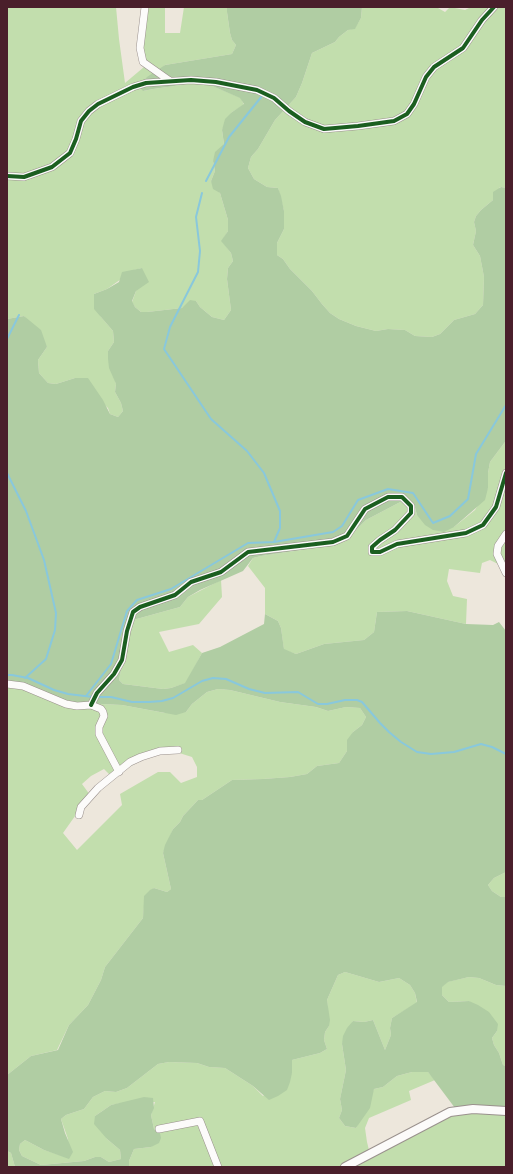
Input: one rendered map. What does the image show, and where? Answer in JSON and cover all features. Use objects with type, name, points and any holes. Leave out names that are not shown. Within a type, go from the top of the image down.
[{"type":"street","points":[[145,7],[140,48],[143,62],[170,81]]},
{"type":"street","points":[[7,176],[24,176],[52,167],[70,153],[82,121],[90,111],[98,104],[133,87],[146,83],[191,80],[216,82],[257,90],[274,98],[305,122],[324,129],[394,121],[407,114],[414,104],[426,77],[434,67],[463,48],[482,20],[494,7]]},
{"type":"street","points":[[7,684],[23,686],[66,704],[77,706],[91,702],[114,674],[122,660],[127,631],[133,612],[140,607],[175,595],[191,582],[221,572],[248,552],[333,542],[347,536],[365,509],[388,497],[402,497],[411,506],[411,513],[395,530],[372,547],[372,552],[380,552],[397,544],[466,533],[483,525],[496,507],[506,473]]},
{"type":"street","points":[[506,534],[498,546],[498,554],[506,573]]},
{"type":"street","points":[[91,702],[103,712],[104,716],[99,728],[99,734],[119,772]]},
{"type":"street","points":[[79,815],[81,807],[98,788],[130,762],[160,751],[178,750]]},
{"type":"street","points":[[345,1167],[450,1112],[473,1109],[506,1111]]},
{"type":"street","points":[[159,1129],[200,1121],[218,1167]]},
{"type":"green space","points":[[7,7],[116,7],[125,83],[144,67],[138,54],[144,7],[165,7],[165,33],[180,33],[184,7],[227,7],[230,33],[232,40],[236,45],[232,54],[165,65],[143,91],[203,82],[241,98],[244,105],[232,112],[222,130],[224,144],[213,161],[215,171],[211,181],[220,193],[228,220],[228,231],[222,241],[231,253],[233,261],[228,268],[227,279],[231,310],[224,320],[212,317],[200,307],[196,301],[182,308],[141,312],[132,302],[142,268],[134,270],[107,289],[94,294],[101,317],[113,331],[114,342],[108,351],[116,384],[115,392],[121,403],[123,411],[118,417],[110,414],[108,408],[75,378],[56,384],[48,383],[39,373],[38,360],[47,347],[24,316],[7,319]]},
{"type":"green space","points":[[227,7],[362,7],[361,18],[355,29],[348,30],[335,42],[312,53],[296,97],[275,120],[258,149],[251,157],[248,168],[254,179],[267,187],[278,188],[281,196],[284,211],[284,229],[277,243],[277,255],[283,259],[290,269],[312,291],[330,313],[339,319],[356,326],[376,331],[388,329],[405,330],[415,336],[432,337],[440,334],[454,320],[475,314],[483,305],[484,277],[480,256],[473,245],[476,231],[474,222],[476,216],[481,210],[493,200],[493,192],[501,187],[506,188],[505,442],[490,462],[488,488],[485,500],[454,527],[444,532],[433,530],[425,525],[417,515],[414,504],[406,499],[366,520],[345,541],[328,546],[253,558],[243,571],[200,590],[188,597],[180,607],[133,620],[125,630],[128,649],[119,680],[123,684],[163,689],[185,683],[202,653],[220,647],[264,624],[265,614],[278,621],[281,628],[284,649],[296,654],[324,644],[364,640],[374,632],[377,612],[407,611],[466,624],[493,625],[499,622],[506,631],[506,872],[494,878],[488,885],[492,891],[501,897],[506,897],[506,986],[496,985],[479,978],[469,977],[448,982],[442,987],[442,995],[449,1002],[469,1001],[478,1005],[489,1012],[498,1024],[497,1031],[492,1038],[503,1065],[506,1066],[506,1112],[458,1112],[428,1072],[412,1072],[397,1076],[383,1087],[374,1089],[370,1108],[356,1128],[345,1126],[339,1118],[342,1110],[340,1099],[346,1070],[342,1044],[343,1036],[347,1028],[353,1021],[364,1022],[373,1020],[385,1050],[391,1035],[390,1028],[392,1018],[417,1002],[415,993],[410,985],[399,978],[379,982],[345,972],[338,975],[327,1000],[330,1020],[329,1026],[325,1032],[324,1040],[327,1049],[320,1053],[292,1060],[292,1073],[287,1090],[278,1096],[269,1100],[253,1086],[225,1068],[209,1067],[197,1063],[169,1062],[158,1064],[127,1088],[116,1092],[105,1091],[93,1097],[84,1109],[66,1115],[61,1119],[73,1152],[69,1159],[44,1150],[25,1140],[20,1144],[19,1150],[22,1156],[41,1165],[84,1161],[95,1157],[101,1157],[109,1162],[121,1159],[120,1150],[107,1139],[94,1124],[95,1116],[111,1105],[144,1097],[153,1098],[154,1108],[151,1115],[154,1129],[160,1133],[161,1138],[159,1143],[151,1147],[134,1149],[129,1161],[129,1167],[15,1167],[11,1153],[7,1151],[7,1075],[31,1056],[58,1050],[69,1025],[88,1005],[101,980],[105,967],[143,918],[144,896],[154,888],[167,892],[171,889],[163,853],[165,845],[173,829],[180,822],[183,816],[198,800],[202,800],[232,780],[290,777],[307,774],[317,766],[339,763],[347,751],[347,740],[353,732],[362,725],[366,717],[360,708],[346,707],[328,711],[316,707],[280,702],[230,690],[218,689],[207,692],[192,704],[186,712],[176,715],[122,705],[82,703],[52,699],[7,682],[7,319],[24,316],[41,330],[47,347],[38,360],[39,373],[48,383],[56,384],[75,378],[88,378],[103,400],[110,414],[118,417],[123,411],[121,403],[115,392],[116,384],[109,368],[108,359],[108,351],[114,342],[113,331],[94,309],[94,294],[119,282],[122,272],[142,268],[149,282],[136,291],[132,301],[135,307],[141,312],[182,308],[190,300],[196,301],[200,307],[212,317],[224,320],[231,310],[227,279],[228,268],[233,261],[231,253],[221,241],[228,231],[228,220],[220,193],[213,189],[211,181],[215,171],[213,161],[215,152],[224,144],[222,130],[225,119],[244,104],[240,98],[203,82],[143,91],[139,86],[147,77],[165,65],[232,54],[236,45],[232,40],[230,33]]},
{"type":"green space","points":[[362,7],[439,7],[438,8],[445,12],[450,7],[465,10],[471,7],[506,7],[506,188],[500,187],[493,200],[481,210],[476,216],[474,222],[476,231],[473,245],[480,256],[484,277],[483,305],[475,314],[454,320],[440,334],[432,337],[415,336],[405,330],[388,329],[376,331],[356,326],[339,319],[330,313],[312,291],[290,269],[283,259],[277,255],[277,243],[284,229],[284,211],[278,188],[267,187],[254,179],[248,168],[251,157],[258,149],[275,120],[296,97],[312,53],[335,42],[348,30],[355,28],[361,18]]},
{"type":"green space","points":[[506,434],[506,569],[490,560],[482,563],[480,573],[449,569],[447,581],[453,596],[467,599],[466,624],[407,611],[377,612],[374,632],[364,640],[324,644],[296,654],[284,650],[281,628],[278,621],[265,614],[265,588],[248,566],[253,558],[328,546],[345,541],[366,520],[406,499],[414,504],[417,515],[454,527],[475,510],[488,488],[490,462],[505,442]]},
{"type":"green space","points":[[221,580],[222,597],[199,624],[159,632],[169,652],[193,645],[202,653],[186,683],[163,689],[123,684],[119,680],[125,659],[125,630],[133,620],[180,607],[188,597]]},
{"type":"green space","points":[[7,682],[69,701],[122,705],[165,713],[186,712],[192,704],[207,692],[218,689],[230,690],[280,702],[316,707],[328,711],[346,707],[360,708],[366,717],[362,725],[353,732],[347,751],[339,763],[317,766],[307,774],[290,777],[232,780],[202,800],[198,800],[173,829],[163,853],[171,889],[167,892],[154,888],[145,896],[143,918],[105,967],[101,980],[88,1005],[69,1025],[57,1050],[31,1056],[7,1075]],"holes":[[[173,751],[192,757],[197,767],[197,777],[181,783],[170,772],[158,772],[120,794],[122,805],[77,850],[63,833],[90,795],[82,784],[91,776],[104,769],[111,776],[154,754]]]},
{"type":"green space","points":[[506,872],[506,897],[501,897],[492,891],[488,885],[494,878]]},
{"type":"green space","points":[[345,972],[379,982],[399,978],[410,985],[415,993],[417,1003],[392,1018],[390,1028],[391,1035],[385,1050],[373,1020],[364,1022],[353,1021],[342,1044],[346,1070],[340,1099],[342,1110],[339,1118],[345,1126],[356,1128],[374,1089],[383,1087],[397,1076],[412,1072],[428,1072],[435,1080],[409,1091],[411,1100],[369,1118],[365,1128],[370,1154],[458,1112],[506,1112],[506,1167],[129,1167],[129,1161],[134,1149],[151,1147],[160,1133],[154,1129],[151,1115],[155,1102],[122,1103],[111,1105],[95,1116],[107,1139],[120,1150],[121,1159],[109,1162],[101,1157],[95,1157],[84,1161],[41,1165],[22,1156],[19,1150],[20,1144],[25,1140],[44,1150],[69,1158],[68,1139],[61,1119],[66,1115],[84,1109],[93,1097],[105,1091],[116,1092],[127,1088],[158,1064],[169,1062],[197,1063],[209,1067],[225,1068],[253,1086],[263,1096],[292,1073],[292,1060],[320,1053],[327,1049],[324,1040],[325,1032],[329,1026],[327,1000],[338,975]]},
{"type":"green space","points":[[469,977],[479,978],[496,985],[506,986],[506,1066],[503,1065],[492,1038],[497,1031],[469,1001],[449,1002],[442,995],[441,987],[447,982]]},
{"type":"green space","points":[[7,1151],[11,1153],[15,1167],[7,1167]]},
{"type":"waterway","points":[[206,181],[229,137],[262,96]]},
{"type":"waterway","points":[[202,193],[196,217],[200,251],[198,272],[170,327],[164,349],[211,419],[247,451],[264,473],[280,511],[280,528],[274,542]]},
{"type":"waterway","points":[[7,339],[19,315]]},
{"type":"waterway","points":[[86,696],[111,664],[127,611],[137,600],[171,589],[248,543],[274,542],[333,532],[342,526],[358,500],[388,489],[413,493],[433,523],[450,516],[468,499],[476,454],[506,405]]},
{"type":"waterway","points":[[7,473],[26,511],[44,560],[56,613],[55,630],[46,659],[25,678]]},
{"type":"waterway","points":[[7,675],[28,678],[54,690],[68,694],[93,697]]},
{"type":"waterway","points":[[98,697],[111,697],[132,702],[162,701],[173,698],[202,681],[213,678],[226,679],[249,689],[265,693],[298,692],[318,704],[327,704],[345,700],[357,700],[362,702],[389,732],[417,752],[431,754],[454,752],[481,744],[492,747],[506,754]]},
{"type":"cycle path","points":[[7,176],[24,177],[52,167],[70,153],[81,121],[89,111],[98,104],[133,87],[146,83],[191,80],[216,82],[257,90],[274,98],[305,122],[324,129],[394,121],[407,114],[414,104],[426,77],[434,67],[463,48],[482,20],[494,7]]},
{"type":"cycle path","points":[[91,705],[97,693],[114,674],[122,660],[127,631],[133,612],[140,607],[175,595],[191,582],[221,572],[248,552],[333,542],[347,536],[365,509],[388,497],[402,497],[411,506],[411,513],[395,530],[372,547],[372,552],[380,552],[397,544],[466,533],[483,525],[496,507],[506,473]]}]
